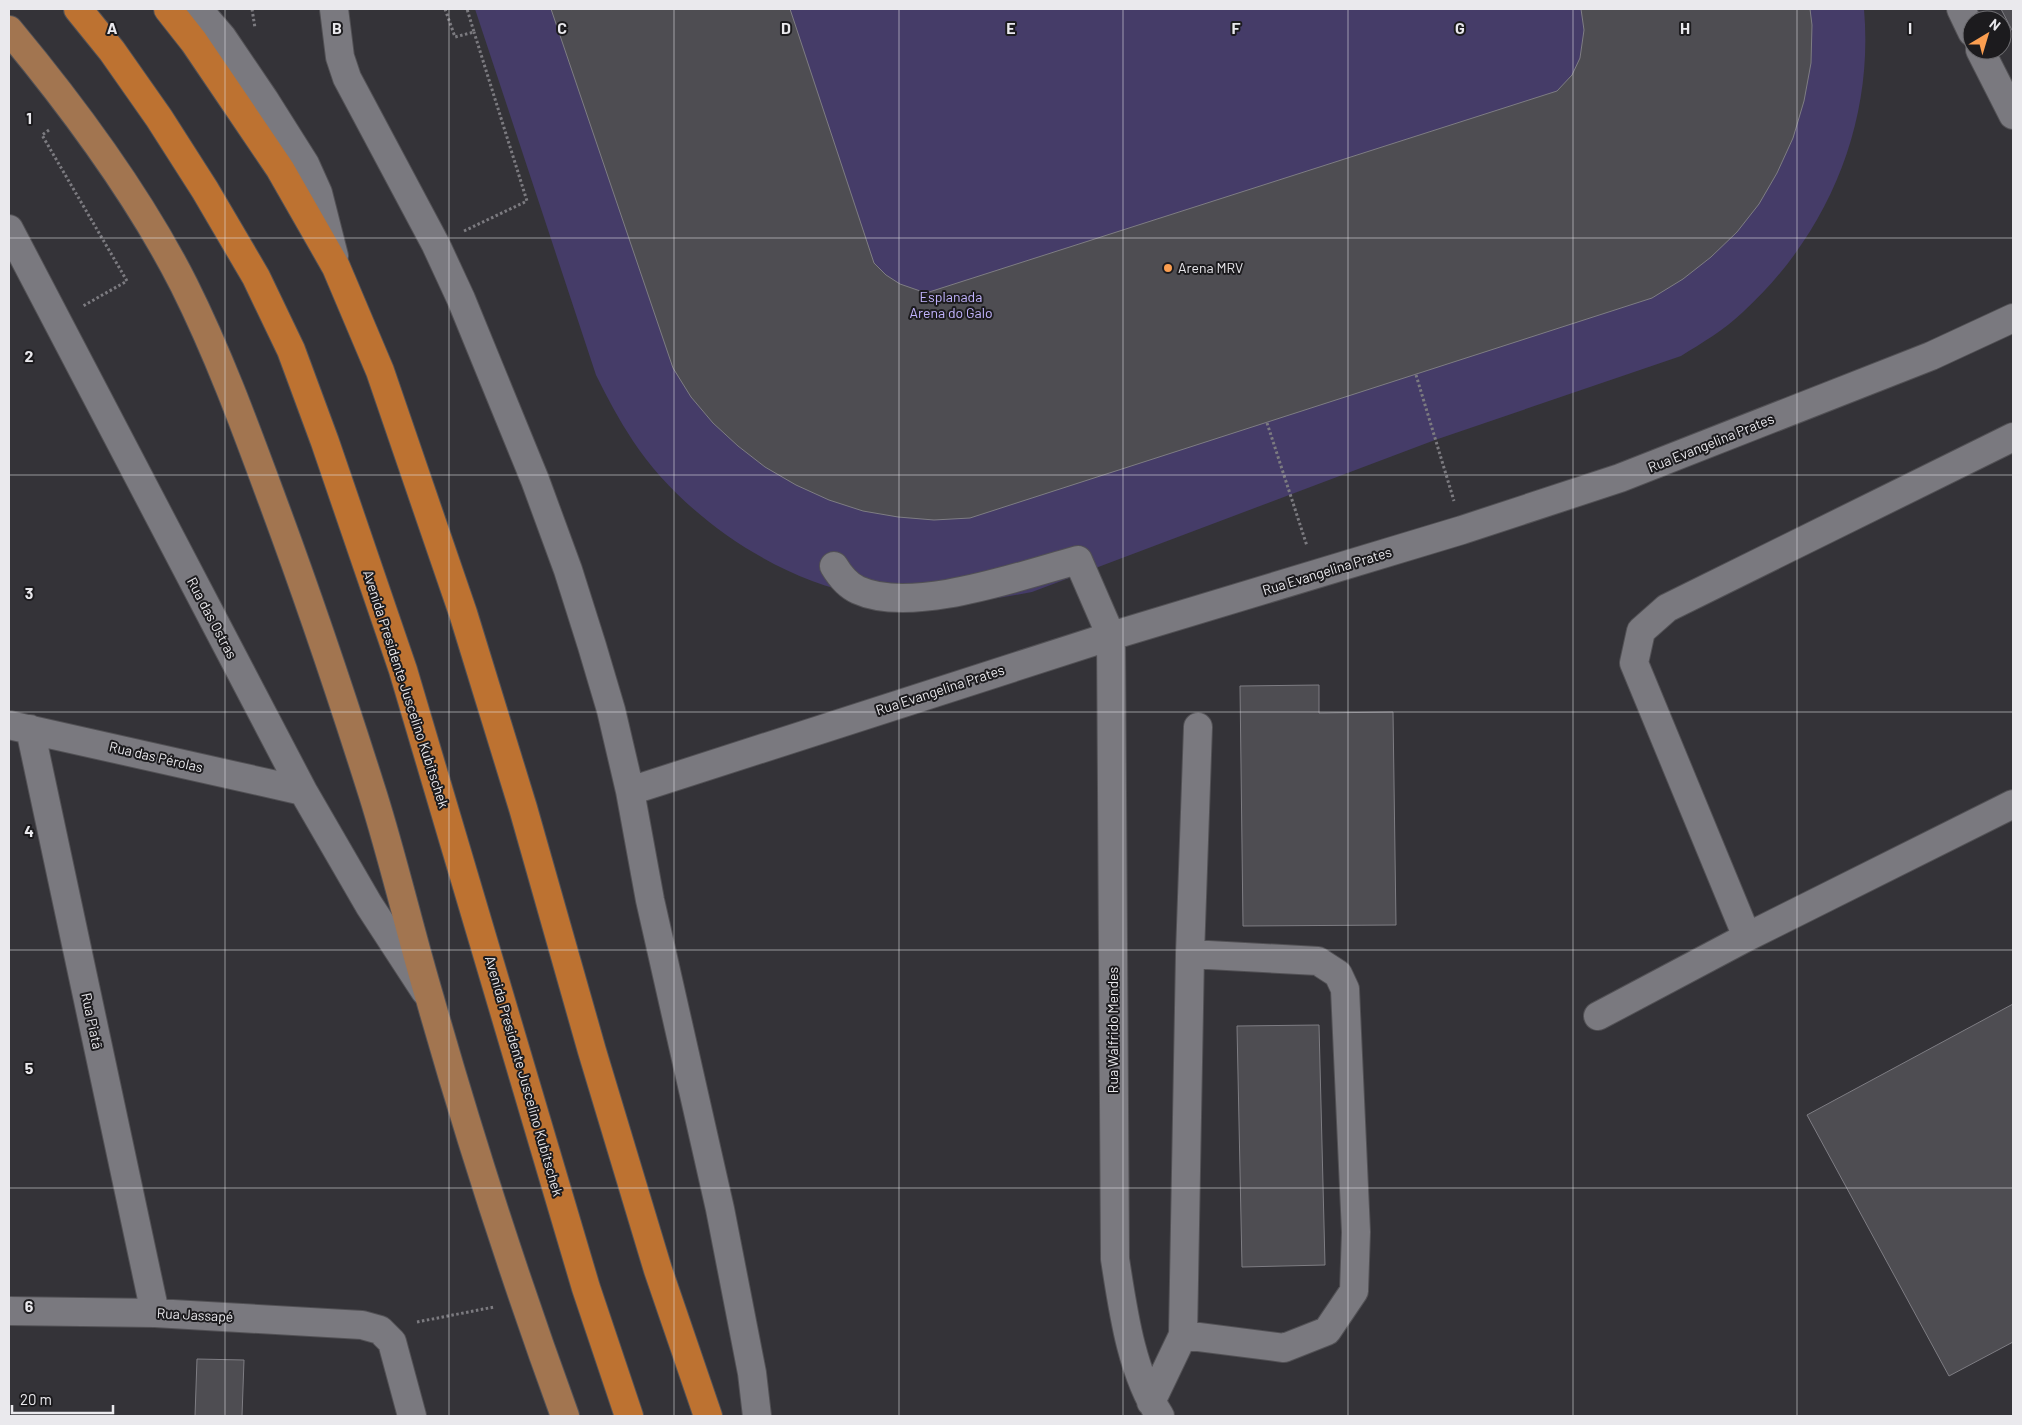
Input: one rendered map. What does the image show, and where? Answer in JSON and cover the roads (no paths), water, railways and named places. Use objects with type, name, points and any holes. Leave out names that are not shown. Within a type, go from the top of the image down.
[{"type":"highway","name":"Avenida Presidente Juscelino Kubitschek","points":[[78,9],[112,51],[159,118],[205,190],[256,277],[291,350],[326,442],[403,670],[586,1288],[629,1416]]},
{"type":"highway","points":[[168,9],[199,50],[280,169],[336,267],[380,371],[463,613],[523,808],[589,1041],[658,1270],[708,1416]]},
{"type":"main road","points":[[9,30],[74,113],[152,227],[184,286],[236,403],[301,578],[371,789],[467,1127],[523,1301],[565,1416]]},
{"type":"street","points":[[198,9],[222,37],[254,83],[305,164],[318,193],[336,267]]},
{"type":"street","points":[[334,9],[340,57],[346,78],[436,245],[461,299],[506,407],[568,570],[611,710],[630,791],[650,900],[720,1210],[752,1373],[757,1416]]},
{"type":"street","points":[[1985,60],[2013,114]]},
{"type":"street","name":"Rua das Ostras","points":[[9,229],[302,791],[369,905],[429,998]]},
{"type":"street","name":"Rua Evangelina Prates","points":[[630,791],[1111,636],[1462,530],[1620,478],[1931,356],[2013,318]]},
{"type":"street","points":[[1747,938],[1634,663],[1641,631],[1667,608],[2013,437]]},
{"type":"street","points":[[834,566],[842,578],[858,590],[880,596],[914,597],[962,591],[1078,560],[1111,636]]},
{"type":"street","name":"Rua Walfrido Mendes","points":[[1111,636],[1115,1259],[1127,1334],[1156,1409]]},
{"type":"street","name":"Rua das Pérolas","points":[[19,727],[302,791]]},
{"type":"street","name":"Rua Piatã","points":[[19,727],[155,1313]]},
{"type":"street","points":[[1156,1409],[1183,1335],[1190,954],[1198,727]]},
{"type":"street","points":[[1598,1016],[1747,938],[2013,804]]},
{"type":"street","points":[[1183,1335],[1284,1348],[1328,1330],[1354,1291],[1356,1232],[1345,989],[1338,974],[1318,962],[1190,954]]},
{"type":"street","name":"Rua Jassapé","points":[[9,1311],[155,1313],[362,1325],[380,1330],[392,1342],[412,1416]]},
{"type":"place","name":"Arena MRV","points":[[1168,268]]},
{"type":"park label","name":"Esplanada Arena do Galo","points":[[951,306]]}]
